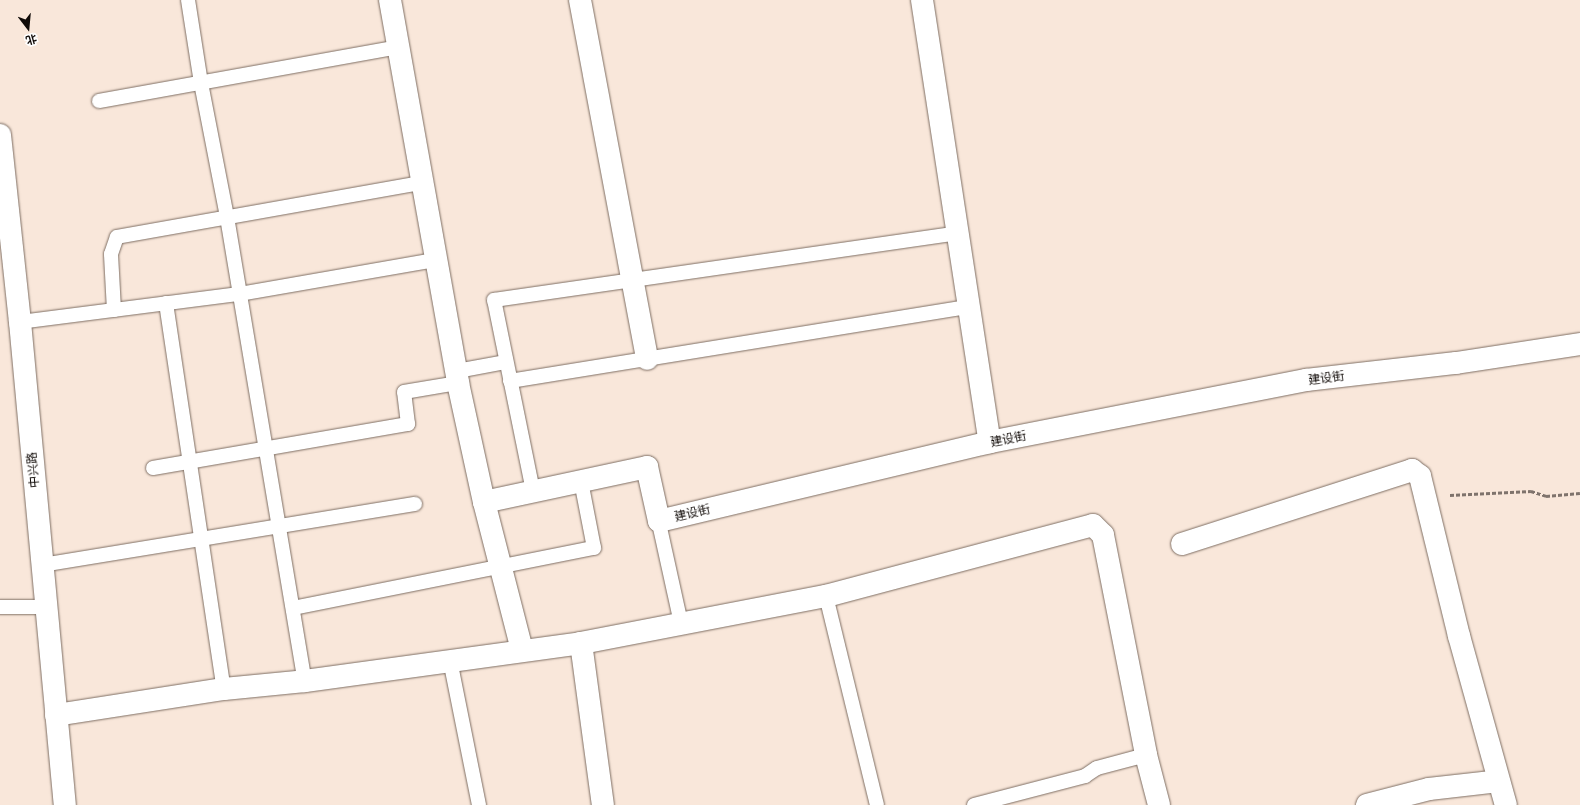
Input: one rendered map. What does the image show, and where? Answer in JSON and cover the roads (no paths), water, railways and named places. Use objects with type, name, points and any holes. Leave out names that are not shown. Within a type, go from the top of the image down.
[{"type":"street","points":[[390,0],[421,183],[457,377],[484,502],[522,650]]},
{"type":"street","points":[[580,0],[647,359]]},
{"type":"street","points":[[922,0],[990,442]]},
{"type":"street","name":"中兴路","points":[[0,135],[20,322],[65,805]]},
{"type":"street","name":"建设街","points":[[659,521],[990,442],[1306,380],[1456,363],[1580,344]]},
{"type":"street","points":[[484,502],[647,467]]},
{"type":"street","points":[[1182,544],[1412,470],[1420,476],[1459,636],[1506,805]]},
{"type":"street","points":[[56,715],[224,689],[305,681],[581,643],[826,596],[1093,525],[1103,535],[1146,755],[1159,805]]},
{"type":"street","points":[[581,643],[604,805]]},
{"type":"street","points":[[1367,805],[1429,789],[1499,781]]},
{"type":"lane","points":[[188,0],[201,83],[227,217],[305,681]]},
{"type":"lane","points":[[99,101],[398,47]]},
{"type":"lane","points":[[114,310],[112,254],[117,237],[421,183]]},
{"type":"lane","points":[[533,492],[494,300],[958,233]]},
{"type":"lane","points":[[20,322],[240,294],[435,260]]},
{"type":"lane","points":[[166,303],[224,689]]},
{"type":"lane","points":[[510,381],[969,307]]},
{"type":"lane","points":[[154,468],[408,424],[404,392],[506,362]]},
{"type":"lane","points":[[647,467],[681,623]]},
{"type":"lane","points":[[292,608],[594,548],[581,481]]},
{"type":"lane","points":[[42,565],[415,504]]},
{"type":"lane","points":[[826,596],[878,805]]},
{"type":"lane","points":[[0,607],[46,606]]},
{"type":"lane","points":[[450,660],[479,805]]},
{"type":"lane","points":[[974,805],[1085,776],[1098,768],[1146,755]]}]
